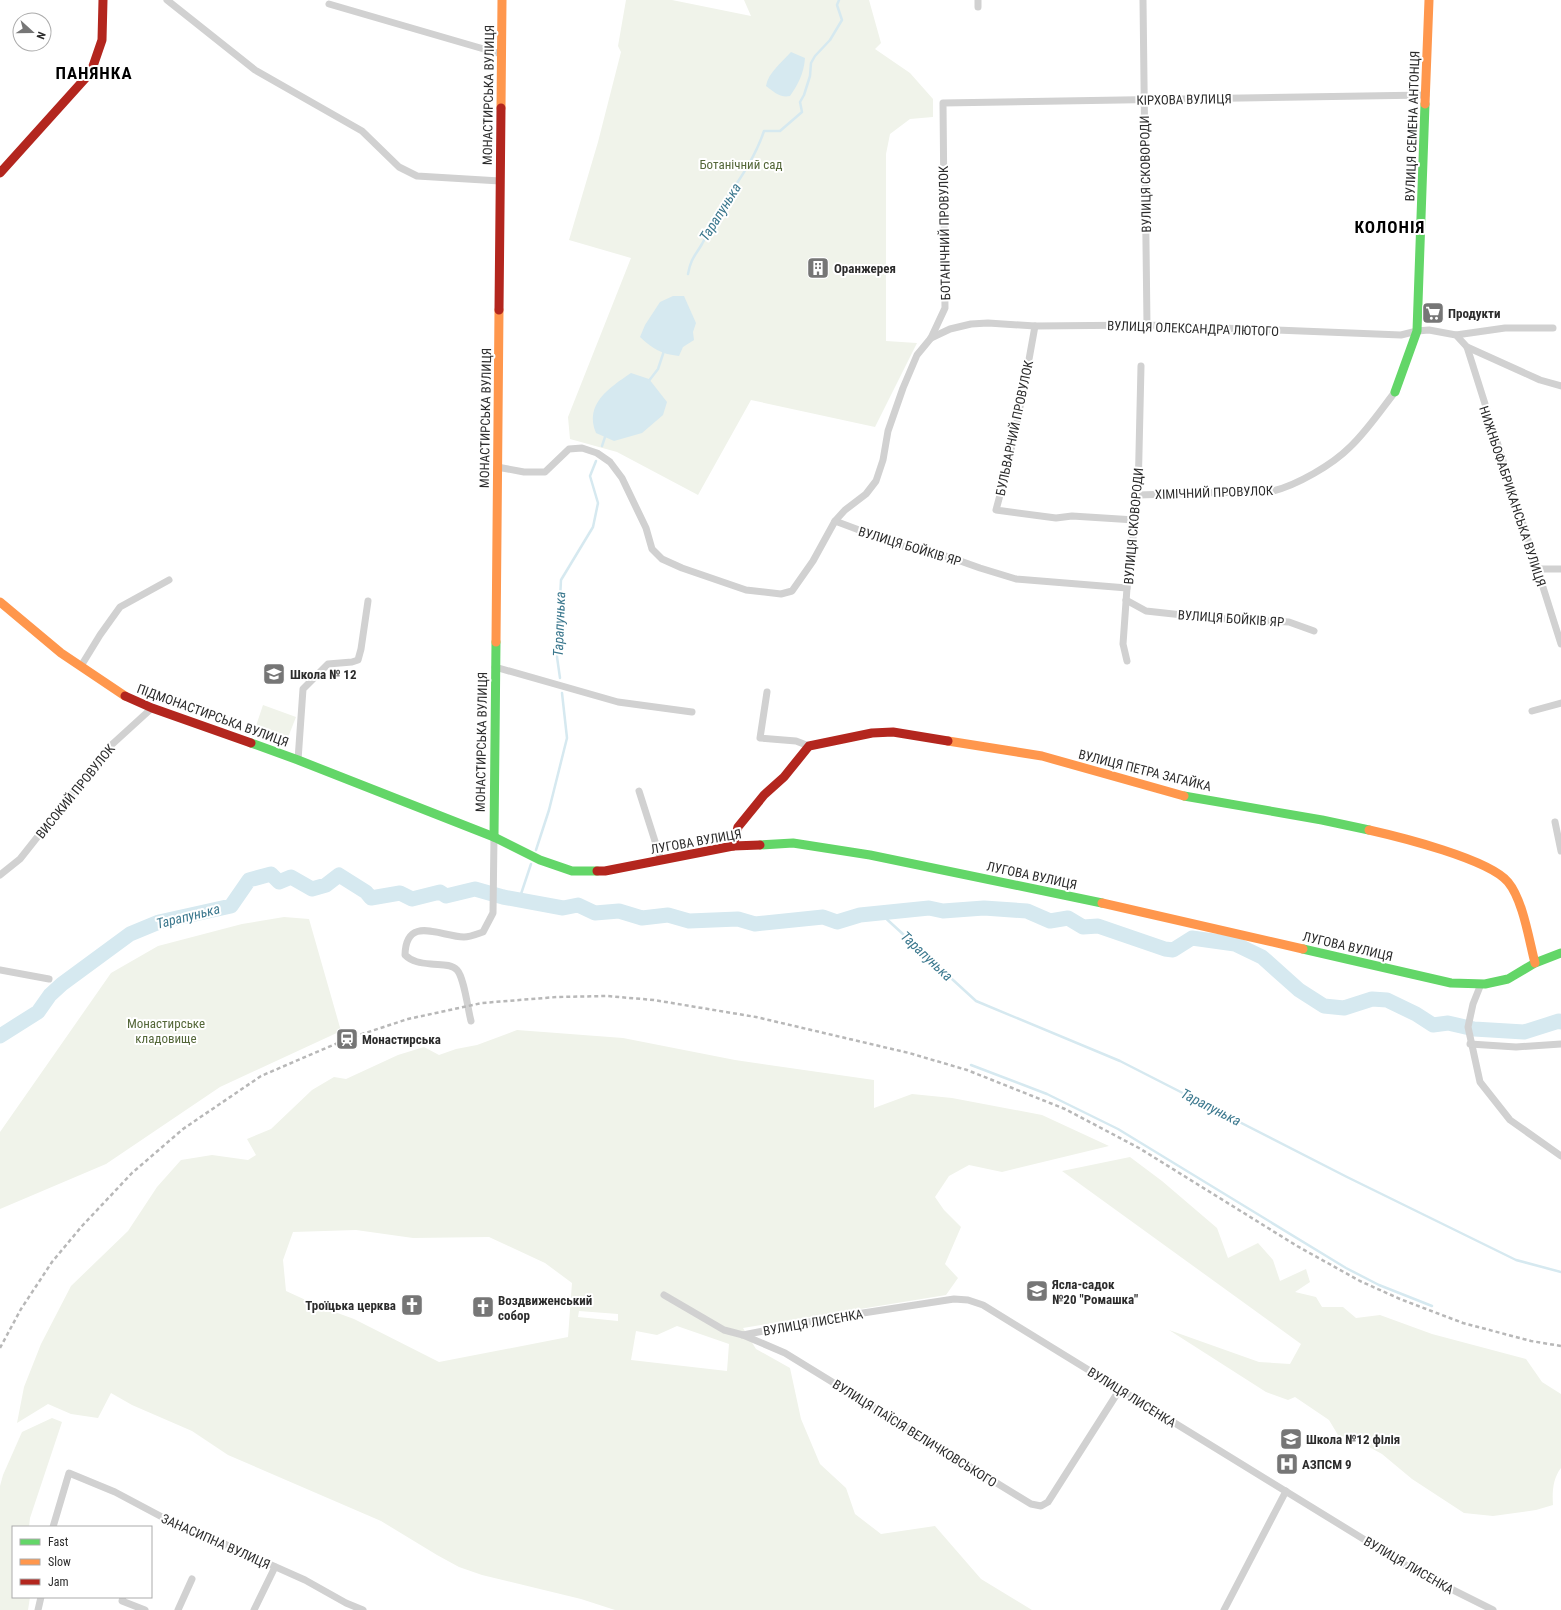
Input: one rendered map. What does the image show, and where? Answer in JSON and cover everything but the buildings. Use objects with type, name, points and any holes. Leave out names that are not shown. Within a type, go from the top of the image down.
[{"type":"street","points":[[0,173],[91,72],[102,40],[103,0]]},
{"type":"street","points":[[167,0],[255,70],[362,131],[399,167],[417,176],[500,181]]},
{"type":"street","name":"МОНАСТИРСЬКА ВУЛИЦЯ","points":[[494,837],[502,0]]},
{"type":"street","name":"ВУЛИЦЯ СКОВОРОДИ","points":[[1144,0],[1147,325]]},
{"type":"street","name":"ВУЛИЦЯ СЕМЕНА АНТОНЦЯ","points":[[1395,392],[1417,331],[1429,0]]},
{"type":"street","points":[[329,4],[501,54]]},
{"type":"street","name":"КІРХОВА ВУЛИЦЯ","points":[[943,103],[1426,95]]},
{"type":"street","name":"БОТАНІЧНИЙ ПРОВУЛОК","points":[[835,521],[845,510],[866,494],[876,481],[884,460],[888,431],[903,388],[917,355],[931,338],[946,308],[943,103]]},
{"type":"street","name":"ВУЛИЦЯ ОЛЕКСАНДРА ЛЮТОГО","points":[[931,338],[950,329],[971,324],[988,323],[1035,326],[1147,325],[1401,335],[1417,331],[1430,330],[1456,336],[1504,328],[1553,328]]},
{"type":"street","name":"БУЛЬВАРНИЙ ПРОВУЛОК","points":[[1035,326],[1019,412],[1005,478],[996,510],[1056,518],[1072,516],[1135,520]]},
{"type":"street","points":[[1456,336],[1467,347],[1540,380],[1561,386]]},
{"type":"street","name":"НИЖНЬОФАБРИКАНСЬКА ВУЛИЦЯ","points":[[1467,347],[1536,569],[1561,644]]},
{"type":"street","name":"ВУЛИЦЯ СКОВОРОДИ","points":[[1127,661],[1123,644],[1127,588],[1138,495],[1141,366]]},
{"type":"street","name":"ХІМІЧНИЙ ПРОВУЛОК","points":[[1138,495],[1273,491],[1282,489],[1316,473],[1350,448],[1395,392]]},
{"type":"street","points":[[497,467],[524,472],[544,472],[569,449],[582,448],[597,453],[610,462],[622,478],[646,528],[652,549],[662,559],[682,568],[746,590],[781,594],[792,591],[813,561],[835,521]]},
{"type":"street","name":"ВУЛИЦЯ БОЙКІВ ЯР","points":[[835,521],[899,545],[949,557],[1016,579],[1127,588]]},
{"type":"street","points":[[1536,569],[1561,569]]},
{"type":"street","points":[[81,666],[120,607],[169,580]]},
{"type":"street","name":"ВУЛИЦЯ БОЙКІВ ЯР","points":[[1126,600],[1146,611],[1210,618],[1289,622],[1314,630]]},
{"type":"street","name":"ПІДМОНАСТИРСЬКА ВУЛИЦЯ","points":[[298,760],[303,689],[328,664],[358,660],[368,601]]},
{"type":"street","name":"ПІДМОНАСТИРСЬКА ВУЛИЦЯ","points":[[0,602],[61,653],[128,698],[298,760],[494,837]]},
{"type":"street","points":[[495,667],[618,702],[692,712]]},
{"type":"street","points":[[733,846],[738,827],[764,795],[784,777],[809,746],[796,741],[760,738],[767,692]]},
{"type":"street","points":[[1532,711],[1561,703]]},
{"type":"street","name":"ВИСОКИЙ ПРОВУЛОК","points":[[0,875],[20,859],[107,749],[152,708]]},
{"type":"street","name":"ВУЛИЦЯ ПЕТРА ЗАГАЙКА","points":[[809,746],[854,738],[872,733],[893,732],[1042,756],[1181,795],[1322,820],[1393,836],[1474,861],[1501,875],[1509,883],[1521,907],[1535,963]]},
{"type":"street","points":[[639,791],[661,860]]},
{"type":"street","points":[[1555,822],[1561,851]]},
{"type":"street","points":[[471,1021],[463,982],[458,970],[450,966],[420,963],[405,955],[405,946],[407,938],[414,932],[422,930],[466,937],[483,932],[493,907],[494,837]]},
{"type":"street","name":"ЛУГОВА ВУЛИЦЯ","points":[[494,837],[540,860],[572,871],[605,871],[733,846],[793,843],[870,854],[1059,893],[1451,983],[1485,984],[1508,979],[1535,963],[1561,953]]},
{"type":"street","points":[[0,970],[49,979]]},
{"type":"street","points":[[1481,984],[1473,1004],[1468,1027],[1470,1044],[1480,1082],[1510,1120],[1561,1156]]},
{"type":"street","points":[[1470,1044],[1516,1047],[1561,1044]]},
{"type":"street","name":"ВУЛИЦЯ ПАЇСІЯ ВЕЛИЧКОВСЬКОГО","points":[[664,1295],[724,1330],[743,1334],[786,1353],[1031,1504],[1041,1506],[1048,1502],[1120,1389]]},
{"type":"street","name":"ВУЛИЦЯ ЛИСЕНКА","points":[[743,1334],[954,1298],[968,1300],[983,1305],[1417,1572],[1493,1610]]},
{"type":"street","name":"ЗАНАСИПНА ВУЛИЦЯ","points":[[53,1526],[69,1474],[116,1492],[179,1526],[211,1538],[305,1580],[346,1603],[362,1610]]},
{"type":"street","points":[[1224,1610],[1286,1492]]},
{"type":"street","points":[[254,1610],[275,1567]]},
{"type":"street","points":[[178,1610],[192,1579]]},
{"type":"street","points":[[38,1610],[41,1598]]},
{"type":"street","points":[[123,1598],[122,1601],[146,1610]]},
{"type":"green space","name":"Ботанічний сад","points":[[626,0],[672,0],[751,16],[744,0],[869,0],[881,43],[875,49],[910,73],[933,99],[933,117],[910,119],[890,134],[886,154],[886,341],[917,343],[875,427],[751,400],[698,495],[617,452],[570,439],[568,417],[631,258],[569,240],[598,142],[621,52],[618,46]]},
{"type":"green space","points":[[263,705],[296,717],[287,740],[255,729]]},
{"type":"green space","name":"Монастирське кладовище","points":[[284,917],[309,919],[341,1031],[220,1087],[106,1164],[0,1209],[0,1132],[111,973],[158,946],[242,924]]},
{"type":"green space","points":[[517,1030],[623,1038],[735,1060],[874,1080],[874,1108],[912,1094],[952,1098],[1042,1115],[1109,1146],[1002,1172],[969,1165],[949,1176],[935,1197],[944,1210],[961,1227],[945,1264],[958,1278],[946,1295],[743,1328],[756,1349],[790,1368],[801,1419],[820,1464],[846,1488],[855,1514],[881,1534],[935,1526],[981,1579],[1032,1610],[615,1610],[581,1599],[482,1575],[459,1567],[381,1521],[228,1455],[192,1431],[132,1405],[111,1393],[98,1418],[71,1414],[48,1404],[17,1423],[24,1387],[41,1344],[71,1286],[128,1231],[157,1187],[181,1160],[212,1155],[248,1160],[256,1155],[247,1139],[271,1129],[312,1090],[334,1077],[346,1079],[398,1055],[424,1047],[439,1055],[456,1049],[477,1045]],"holes":[[[356,1230],[413,1238],[489,1237],[545,1263],[572,1283],[568,1337],[439,1362],[354,1319],[321,1307],[286,1291],[283,1260],[293,1232]],[[579,1311],[618,1314],[618,1321],[578,1317]],[[677,1326],[729,1344],[727,1371],[631,1360],[636,1331],[657,1335]]]},
{"type":"green space","points":[[1130,1157],[1162,1181],[1217,1228],[1228,1258],[1258,1243],[1273,1260],[1280,1281],[1306,1269],[1310,1282],[1295,1292],[1316,1297],[1322,1307],[1343,1307],[1356,1318],[1380,1315],[1432,1334],[1526,1359],[1542,1382],[1561,1394],[1561,1468],[1556,1476],[1554,1485],[1553,1505],[1536,1510],[1493,1516],[1464,1513],[1412,1479],[1382,1454],[1360,1442],[1338,1435],[1329,1420],[1295,1397],[1288,1400],[1266,1392],[1169,1330],[1259,1362],[1290,1364],[1301,1344],[1062,1171]]},
{"type":"green space","points":[[52,1418],[62,1422],[30,1518],[29,1526],[12,1526],[12,1598],[30,1598],[28,1610],[0,1610],[0,1486],[3,1475],[22,1432]]},
{"type":"shaded area","points":[[791,52],[805,58],[803,69],[793,92],[790,96],[783,96],[777,94],[766,86],[772,72]]},
{"type":"shaded area","points":[[673,296],[684,296],[696,323],[693,332],[694,340],[683,347],[679,356],[667,354],[658,350],[649,345],[640,337],[645,325],[660,302]]},
{"type":"shaded area","points":[[631,373],[649,379],[667,402],[663,415],[642,433],[614,441],[596,433],[593,423],[593,414],[596,405],[607,391]]},
{"type":"waterway","name":"Тарапунька","points":[[688,274],[692,261],[714,218],[750,162],[764,131],[780,131],[802,112],[800,102],[804,95],[810,76],[811,63],[815,56],[830,40],[842,20],[837,5],[839,0]]},
{"type":"waterway","name":"Тарапунька","points":[[648,382],[658,369],[664,351]]},
{"type":"waterway","name":"Тарапунька","points":[[602,446],[606,434]]},
{"type":"waterway","name":"Тарапунька","points":[[560,678],[557,657],[561,580],[593,527],[598,503],[590,476],[596,461]]},
{"type":"waterway","name":"Тарапунька","points":[[536,850],[549,810],[567,738],[562,693]]},
{"type":"waterway","name":"Тарапунька","points":[[519,900],[531,864]]},
{"type":"waterway","name":"Тарапунька","points":[[0,1036],[38,1012],[50,995],[62,984],[130,934],[159,922],[231,906],[249,880],[271,874],[279,882],[291,877],[312,889],[326,885],[339,875],[366,892],[371,898],[400,893],[412,899],[440,892],[446,896],[475,889],[503,897],[563,908],[578,905],[595,913],[619,911],[642,918],[668,915],[689,921],[738,919],[755,924],[823,917],[837,922],[860,915],[929,908],[943,911],[984,908],[1027,911],[1050,921],[1068,918],[1083,927],[1098,926],[1165,949],[1173,950],[1192,938],[1235,944],[1262,957],[1299,990],[1324,1006],[1344,1008],[1372,999],[1387,1000],[1416,1014],[1433,1025],[1448,1023],[1474,1029],[1524,1032],[1559,1021],[1561,1022]]},
{"type":"waterway","name":"Тарапунька","points":[[880,913],[976,1001],[1120,1061],[1347,1177],[1516,1260],[1561,1272]]},
{"type":"waterway","points":[[971,1065],[1047,1094],[1118,1129],[1346,1268],[1379,1285],[1432,1306]]},
{"type":"railway","points":[[0,1348],[21,1309],[52,1262],[82,1226],[132,1173],[183,1129],[261,1076],[347,1039],[408,1019],[482,1003],[557,997],[607,996],[654,1000],[756,1017],[909,1053],[967,1070],[1065,1109],[1139,1148],[1297,1246],[1360,1281],[1400,1299],[1463,1323],[1531,1341],[1561,1346]]},
{"type":"traffic: fast","points":[[1395,392],[1417,331],[1425,104]]},
{"type":"traffic: fast","points":[[494,837],[496,642]]},
{"type":"traffic: fast","points":[[251,743],[494,837],[540,860],[572,871],[597,871]]},
{"type":"traffic: fast","points":[[1184,796],[1322,820],[1369,830]]},
{"type":"traffic: fast","points":[[760,845],[793,843],[870,855],[1102,903]]},
{"type":"traffic: fast","points":[[1303,949],[1451,983],[1485,984],[1508,979],[1535,963],[1561,953]]},
{"type":"traffic: slow","points":[[501,108],[502,0]]},
{"type":"traffic: slow","points":[[1425,104],[1429,0]]},
{"type":"traffic: slow","points":[[496,642],[499,310]]},
{"type":"traffic: slow","points":[[0,602],[61,653],[125,696]]},
{"type":"traffic: slow","points":[[948,741],[1042,756],[1184,796]]},
{"type":"traffic: slow","points":[[1369,830],[1422,843],[1464,857],[1498,873],[1508,882],[1518,899],[1522,909],[1535,963]]},
{"type":"traffic: slow","points":[[1102,903],[1303,949]]},
{"type":"traffic: jam","points":[[0,173],[91,72],[102,40],[103,0]]},
{"type":"traffic: jam","points":[[499,310],[501,108]]},
{"type":"traffic: jam","points":[[125,696],[152,708],[251,743]]},
{"type":"traffic: jam","points":[[733,846],[738,827],[764,795],[784,777],[809,746],[872,733],[893,732],[948,741]]},
{"type":"traffic: jam","points":[[597,871],[605,871],[733,846],[760,845]]},
{"type":"place","name":"Оранжерея","points":[[818,268]]},
{"type":"place","name":"Продукти","points":[[1433,313]]},
{"type":"place","name":"Школа № 12","points":[[274,674]]},
{"type":"place","name":"Монастирська","points":[[347,1039]]},
{"type":"place","name":"Ясла-садок №20 \"Ромашка\"","points":[[1037,1291]]},
{"type":"place","name":"Троїцька церква","points":[[412,1305]]},
{"type":"place","name":"Воздвиженський собор","points":[[483,1307]]},
{"type":"place","name":"Школа №12 філія","points":[[1291,1439]]},
{"type":"place","name":"АЗПСМ 9","points":[[1287,1464]]},
{"type":"district","name":"ПАНЯНКА","points":[[94,73]]},
{"type":"district","name":"КОЛОНІЯ","points":[[1390,227]]}]
